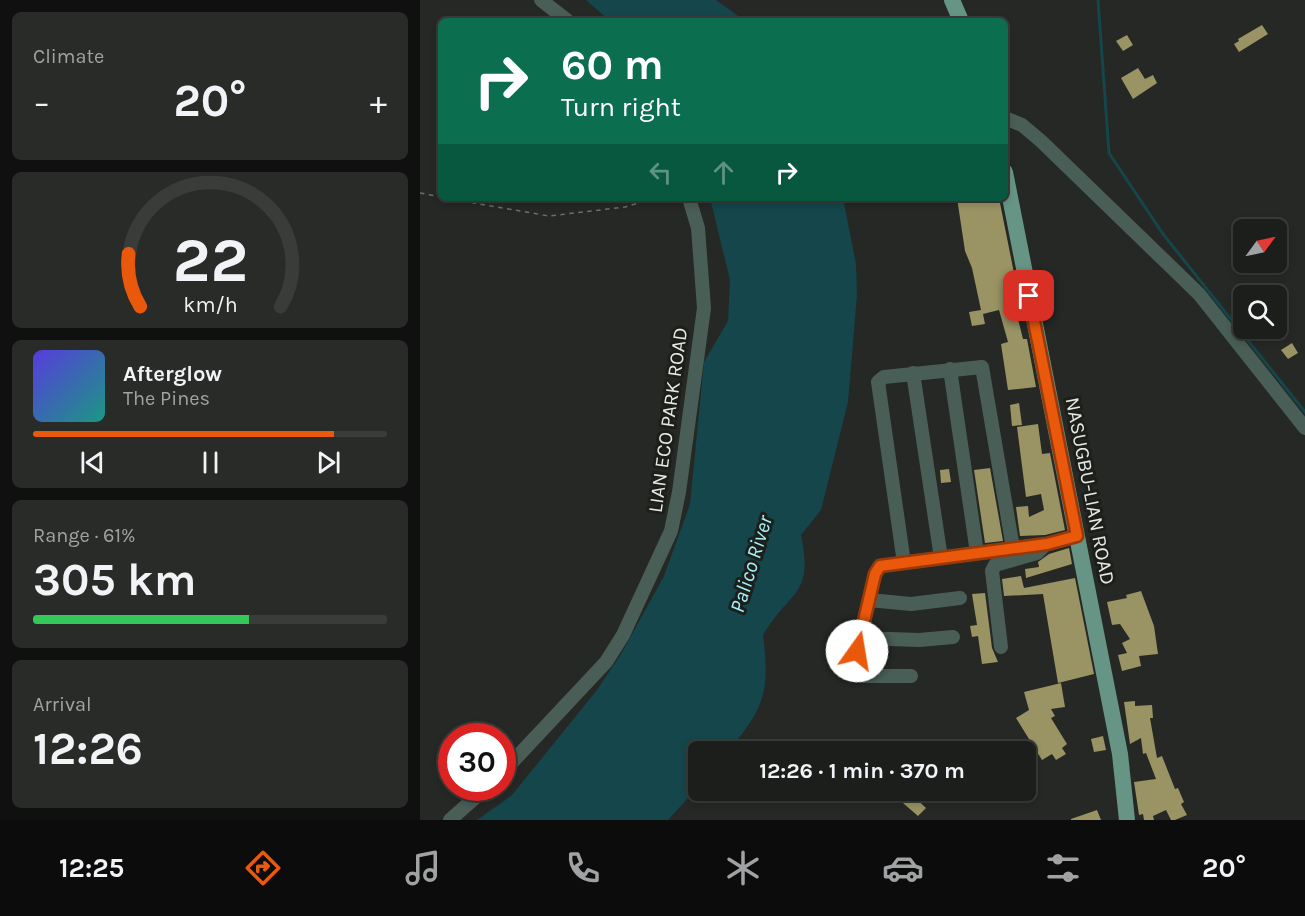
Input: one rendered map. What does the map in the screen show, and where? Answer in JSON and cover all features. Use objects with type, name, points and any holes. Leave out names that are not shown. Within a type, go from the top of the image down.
[{"type":"main road","points":[[952,0],[961,18]]},
{"type":"main road","name":"NASUGBU-LIAN ROAD","points":[[1008,187],[1120,754],[1127,820]]},
{"type":"street","points":[[541,0],[564,18]]},
{"type":"street","points":[[1008,119],[1022,125],[1041,141],[1198,294],[1305,428]]},
{"type":"street","name":"LIAN ECO PARK ROAD","points":[[516,758],[606,662],[623,635],[671,531],[679,492],[704,308],[698,228],[690,201]]},
{"type":"street","points":[[904,563],[878,382],[884,377],[913,373],[982,366],[1013,549]]},
{"type":"street","points":[[950,369],[977,553]]},
{"type":"street","points":[[913,373],[941,558]]},
{"type":"street","points":[[910,676],[863,676],[854,664],[875,574],[880,566],[1047,544],[1077,536]]},
{"type":"street","points":[[1001,647],[992,571],[995,565],[1036,554],[1047,544]]},
{"type":"street","points":[[869,600],[911,604],[960,598]]},
{"type":"street","points":[[860,638],[919,640],[953,636]]},
{"type":"street","points":[[450,820],[471,801]]},
{"type":"path","points":[[420,193],[438,196]]},
{"type":"path","points":[[463,201],[549,216],[625,207],[646,201]]},
{"type":"water","points":[[586,0],[716,0],[741,18],[607,18]]},
{"type":"water","name":"Palico River","points":[[711,201],[844,201],[856,264],[857,295],[848,402],[821,510],[801,535],[804,555],[802,582],[763,635],[765,685],[757,710],[736,741],[688,741],[688,798],[668,820],[477,820],[504,801],[516,801],[516,790],[597,690],[621,654],[664,576],[690,504],[704,362],[728,321],[730,280]]},
{"type":"building","points":[[1262,25],[1268,34],[1239,52],[1234,44],[1239,41],[1238,39]]},
{"type":"building","points":[[1127,35],[1133,45],[1123,51],[1116,41]]},
{"type":"building","points":[[1138,68],[1145,79],[1153,75],[1157,83],[1133,99],[1121,78]]},
{"type":"building","points":[[957,201],[1000,201],[1020,303],[1015,304],[1023,339],[1027,339],[1036,387],[1008,390],[1001,344],[1008,342],[999,310],[983,314],[985,324],[972,326],[969,312],[981,310],[972,268],[965,251]]},
{"type":"building","points":[[1292,343],[1298,353],[1288,359],[1281,350]]},
{"type":"building","points":[[1019,403],[1022,425],[1012,426],[1010,405]]},
{"type":"building","points":[[1038,424],[1042,454],[1050,453],[1065,530],[1045,535],[1020,536],[1016,507],[1028,506],[1029,517],[1044,510],[1041,494],[1026,497],[1017,427]]},
{"type":"building","points":[[990,468],[1003,541],[985,543],[974,470]]},
{"type":"building","points":[[949,469],[951,482],[941,483],[940,470]]},
{"type":"building","points":[[1069,548],[1072,564],[1026,578],[1025,569],[1039,567],[1038,562],[1049,554]]},
{"type":"building","points":[[1021,576],[1024,588],[1075,578],[1094,674],[1058,683],[1043,594],[1004,596],[1002,579]]},
{"type":"building","points":[[1141,591],[1154,626],[1158,654],[1139,656],[1141,666],[1122,671],[1118,655],[1127,653],[1122,643],[1130,639],[1120,624],[1112,625],[1107,602],[1127,598],[1126,595]]},
{"type":"building","points":[[985,593],[992,648],[998,662],[982,664],[978,636],[972,637],[970,626],[977,625],[972,594]]},
{"type":"building","points":[[1061,683],[1065,707],[1051,709],[1055,716],[1051,718],[1067,744],[1062,748],[1066,754],[1056,760],[1052,754],[1042,760],[1036,750],[1036,741],[1030,741],[1016,718],[1029,710],[1024,692]]},
{"type":"building","points":[[1135,701],[1135,706],[1152,705],[1153,718],[1150,718],[1157,758],[1162,756],[1175,789],[1178,788],[1184,802],[1181,804],[1187,815],[1175,820],[1171,820],[1166,810],[1153,816],[1154,820],[1144,820],[1143,814],[1139,815],[1134,782],[1156,779],[1146,753],[1143,754],[1141,738],[1130,744],[1124,702]]},
{"type":"building","points":[[1103,736],[1106,750],[1094,752],[1091,739]]},
{"type":"building","points":[[918,801],[926,808],[918,816],[903,803]]},
{"type":"building","points":[[1097,810],[1101,820],[1071,820],[1071,819]]},
{"type":"waterway","points":[[1098,0],[1109,153],[1163,234],[1305,412]]},
{"type":"route","points":[[857,651],[875,574],[880,566],[1047,544],[1077,536],[1029,296]]}]
